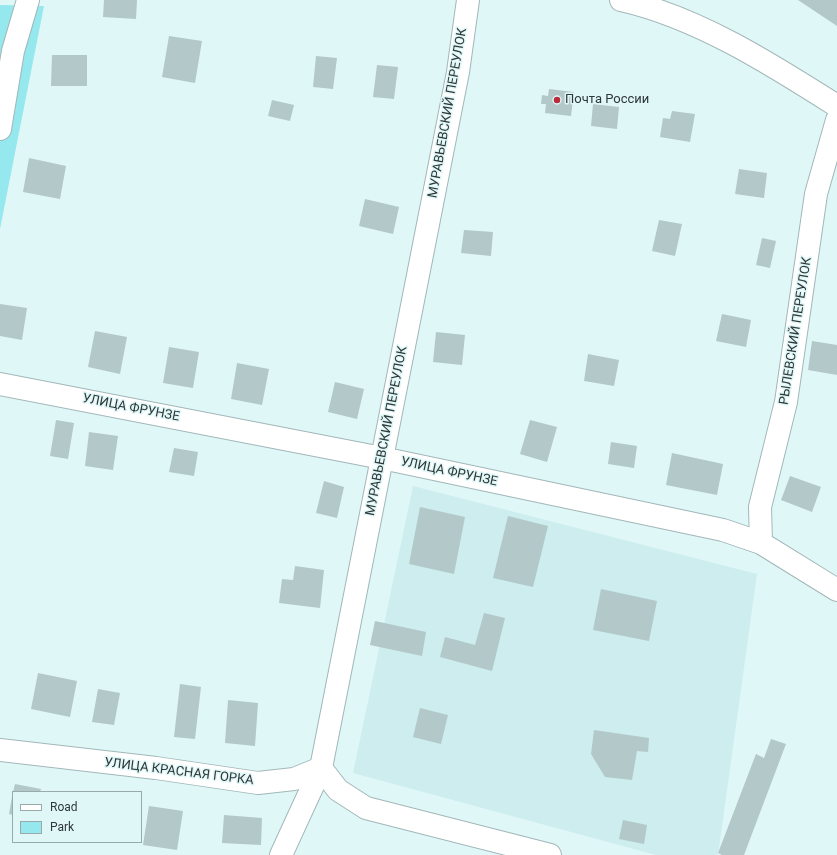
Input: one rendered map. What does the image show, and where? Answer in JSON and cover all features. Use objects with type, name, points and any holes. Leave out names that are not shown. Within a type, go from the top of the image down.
[{"type":"street","points":[[0,130],[13,51],[28,0]]},
{"type":"street","name":"МУРАВЬЕВСКИЙ ПЕРЕУЛОК","points":[[282,855],[321,768],[458,72],[468,0]]},
{"type":"street","points":[[621,0],[643,5],[700,28],[784,72],[837,106]]},
{"type":"street","name":"РЫЛЕВСКИЙ ПЕРЕУЛОК","points":[[761,543],[760,507],[786,402],[816,194],[837,120]]},
{"type":"street","name":"УЛИЦА ФРУНЗЕ","points":[[0,384],[382,458],[723,530],[761,543],[837,590]]},
{"type":"street","name":"УЛИЦА КРАСНАЯ ГОРКА","points":[[0,750],[156,768],[258,783],[294,779],[321,768]]},
{"type":"street","points":[[321,768],[338,790],[366,808],[550,855]]},
{"type":"shaded area","points":[[413,486],[757,574],[718,855],[656,855],[353,773]]},
{"type":"green space","points":[[0,5],[44,6],[0,229]]},
{"type":"building","points":[[104,0],[137,0],[136,19],[103,17]]},
{"type":"building","points":[[798,0],[837,0],[837,26]]},
{"type":"building","points":[[169,36],[202,41],[195,83],[162,77]]},
{"type":"building","points":[[52,55],[87,55],[87,86],[51,86]]},
{"type":"building","points":[[316,56],[337,58],[333,89],[313,87]]},
{"type":"building","points":[[377,65],[398,67],[394,99],[373,97]]},
{"type":"building","name":"Почта России","points":[[549,89],[574,92],[571,116],[545,113],[546,104],[541,104],[542,95],[548,96]]},
{"type":"building","points":[[272,100],[294,105],[290,121],[268,116]]},
{"type":"building","points":[[593,104],[619,107],[617,129],[591,126]]},
{"type":"building","points":[[672,111],[695,114],[690,142],[660,137],[663,118],[670,119]]},
{"type":"building","points":[[29,158],[66,166],[60,199],[23,192]]},
{"type":"building","points":[[739,169],[767,173],[764,198],[735,194]]},
{"type":"building","points":[[365,199],[399,207],[393,234],[359,226]]},
{"type":"building","points":[[659,220],[682,224],[675,256],[652,251]]},
{"type":"building","points":[[464,230],[493,232],[491,256],[461,253]]},
{"type":"building","points":[[762,238],[776,241],[770,268],[756,265]]},
{"type":"building","points":[[0,304],[27,308],[22,340],[0,336]]},
{"type":"building","points":[[722,314],[751,320],[746,347],[716,341]]},
{"type":"building","points":[[95,331],[127,337],[120,374],[88,367]]},
{"type":"building","points":[[436,332],[465,335],[462,365],[433,362]]},
{"type":"building","points":[[812,341],[837,345],[837,375],[808,370]]},
{"type":"building","points":[[169,347],[199,352],[193,388],[163,383]]},
{"type":"building","points":[[588,354],[619,360],[614,386],[584,381]]},
{"type":"building","points":[[237,363],[269,369],[262,405],[231,399]]},
{"type":"building","points":[[335,382],[364,389],[357,419],[328,412]]},
{"type":"building","points":[[56,420],[74,423],[68,459],[50,456]]},
{"type":"building","points":[[530,420],[557,427],[547,462],[520,454]]},
{"type":"building","points":[[89,432],[118,436],[113,470],[85,466]]},
{"type":"building","points":[[611,442],[637,446],[634,468],[608,464]]},
{"type":"building","points":[[174,448],[198,452],[194,476],[169,472]]},
{"type":"building","points":[[672,453],[723,464],[717,495],[666,485]]},
{"type":"building","points":[[790,476],[821,487],[812,512],[781,500]]},
{"type":"building","points":[[324,481],[344,487],[337,518],[316,513]]},
{"type":"building","points":[[420,507],[465,517],[454,574],[409,564]]},
{"type":"building","points":[[508,516],[548,526],[533,587],[493,578]]},
{"type":"building","points":[[295,566],[324,570],[320,608],[279,603],[282,579],[293,580]]},
{"type":"building","points":[[601,589],[657,601],[649,641],[593,630]]},
{"type":"building","points":[[484,613],[505,618],[492,671],[440,657],[445,637],[475,645]]},
{"type":"building","points":[[375,621],[426,632],[422,656],[370,645]]},
{"type":"building","points":[[38,673],[77,681],[70,717],[31,709]]},
{"type":"building","points":[[180,684],[201,687],[195,739],[174,737]]},
{"type":"building","points":[[98,689],[120,693],[114,725],[92,722]]},
{"type":"building","points":[[228,700],[258,703],[255,746],[225,743]]},
{"type":"building","points":[[420,708],[448,715],[441,744],[413,737]]},
{"type":"building","points":[[594,730],[649,738],[648,752],[637,751],[632,780],[605,777],[591,754]]},
{"type":"building","points":[[771,739],[786,744],[744,855],[722,855],[718,853],[756,754],[764,758]]},
{"type":"building","points":[[15,784],[41,789],[40,791],[13,791]]},
{"type":"building","points":[[12,797],[12,815],[9,814]]},
{"type":"building","points":[[149,806],[183,811],[177,850],[143,845]]},
{"type":"building","points":[[224,815],[262,818],[261,845],[222,843]]},
{"type":"building","points":[[623,820],[647,825],[644,844],[619,839]]},
{"type":"place","name":"Почта России","points":[[557,100]]}]
